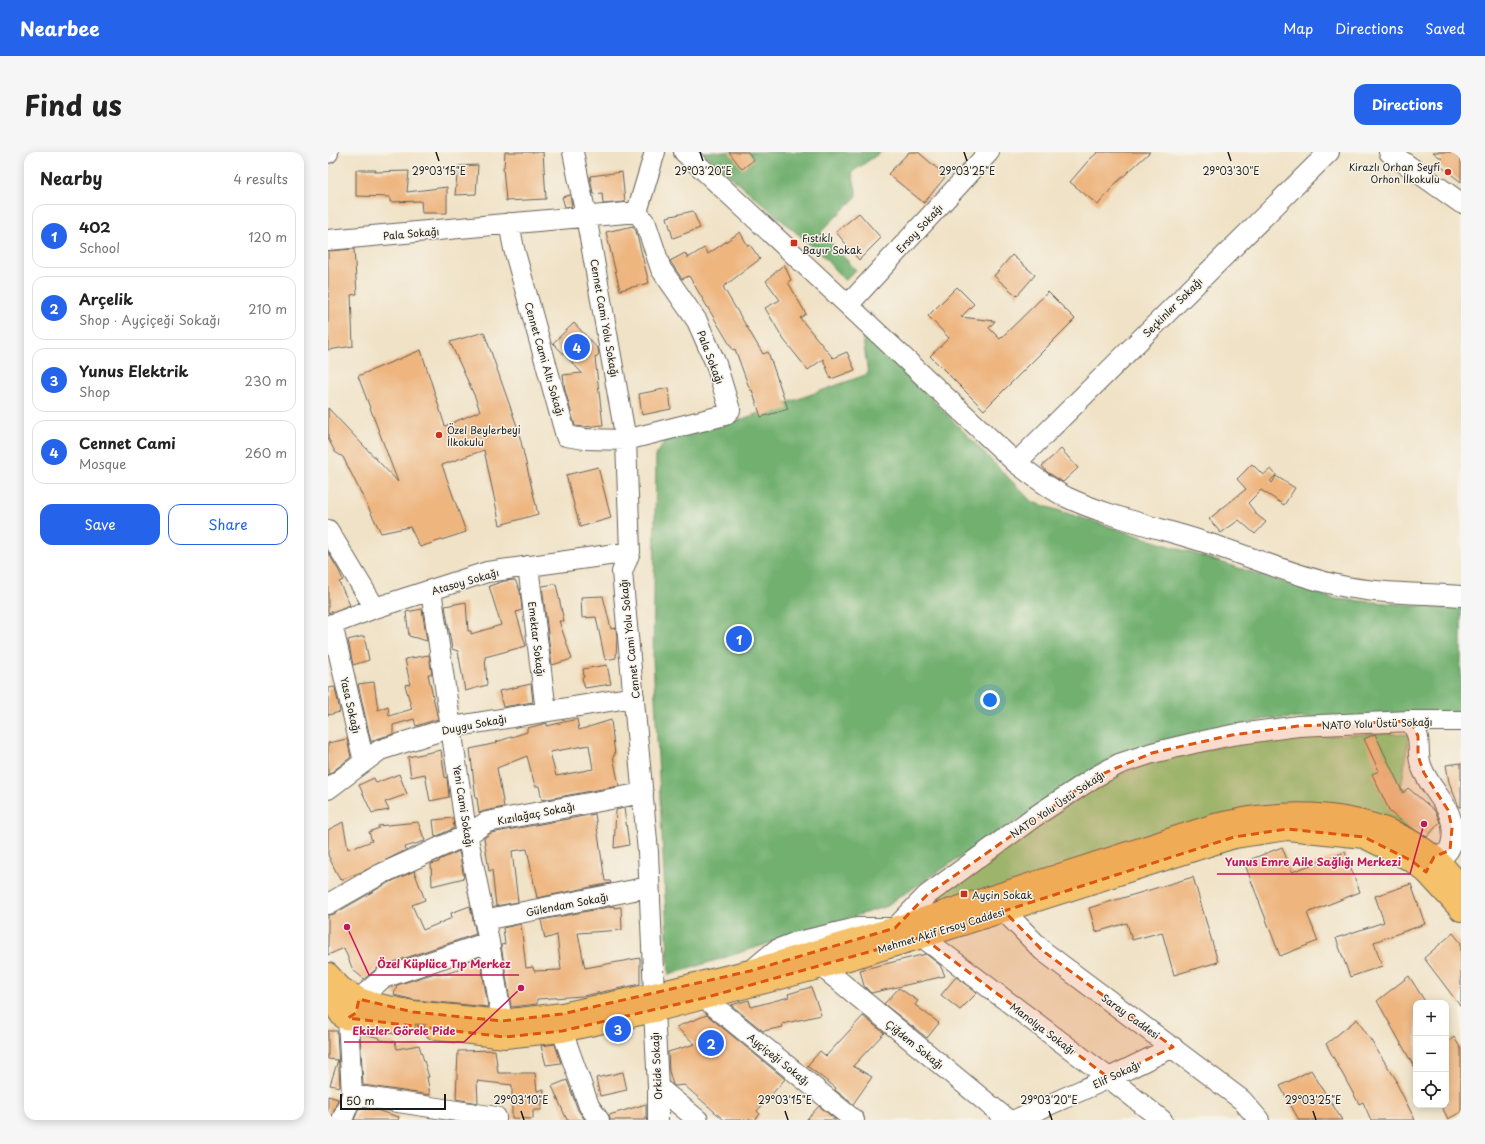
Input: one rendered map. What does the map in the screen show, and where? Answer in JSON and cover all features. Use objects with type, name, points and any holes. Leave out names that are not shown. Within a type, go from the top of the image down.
[{"type":"main road","name":"Mehmet Akif Ersoy Caddesi","points":[[333,1009],[386,1021],[423,1027],[504,1029],[562,1023],[654,1003],[750,971],[897,935],[1000,903],[1234,837],[1287,829],[1364,837],[1412,861],[1430,865],[1461,886]]},
{"type":"main road","name":"Mehmet Akif Ersoy Caddesi","points":[[1430,865],[1461,910]]},
{"type":"main road","name":"Mehmet Akif Ersoy Caddesi","points":[[654,1003],[704,998],[822,967],[897,935],[922,937],[1000,903]]},
{"type":"main road","name":"Mehmet Akif Ersoy Caddesi","points":[[342,987],[374,1004],[504,1029]]},
{"type":"main road","points":[[333,1009],[329,1002],[332,993],[342,987]]},
{"type":"street","name":"Cennet Cami Yolu Sokağı","points":[[573,152],[586,216],[626,440],[630,552],[622,572],[643,793],[654,1003]]},
{"type":"street","points":[[637,212],[655,152]]},
{"type":"street","points":[[684,152],[1016,463],[1064,496],[1092,508],[1202,541],[1312,579],[1367,590],[1461,596]]},
{"type":"street","name":"Ersoy Sokağı","points":[[848,305],[989,152]]},
{"type":"street","name":"Seçkinler Sokağı","points":[[1016,463],[1329,152]]},
{"type":"street","points":[[1389,152],[1461,203]]},
{"type":"street","name":"Pala Sokağı","points":[[328,240],[637,212],[646,224],[661,269],[697,321],[716,364],[730,410],[725,416],[626,440]]},
{"type":"street","name":"Cennet Cami Altı Sokağı","points":[[509,223],[514,249],[566,436],[585,439],[626,440]]},
{"type":"street","points":[[328,530],[375,608]]},
{"type":"street","name":"Atasoy Sokağı","points":[[330,625],[375,608],[487,572],[630,552]]},
{"type":"street","name":"Emektar Sokağı","points":[[528,566],[546,711]]},
{"type":"street","name":"Yeni Cami Sokağı","points":[[431,590],[467,834],[489,942],[504,1029]]},
{"type":"street","name":"Yasa Sokağı","points":[[330,625],[364,762]]},
{"type":"street","name":"Duygu Sokağı","points":[[328,790],[380,750],[452,727],[634,697]]},
{"type":"street","points":[[1411,721],[1418,736],[1418,756],[1424,774],[1446,806],[1451,820],[1452,838],[1450,850],[1430,865]]},
{"type":"street","name":"NATO Yolu Üstü Sokağı","points":[[897,935],[927,895],[1028,822],[1095,777],[1119,764],[1152,753],[1232,735],[1298,726],[1411,721],[1461,721]]},
{"type":"street","name":"Kızılağaç Sokağı","points":[[328,904],[381,874],[467,834],[487,822],[643,793]]},
{"type":"street","name":"Gülendam Sokağı","points":[[484,920],[649,887]]},
{"type":"street","name":"Saray Caddesi","points":[[1000,903],[1043,951],[1242,1100],[1259,1120]]},
{"type":"street","name":"Manolya Sokağı","points":[[922,937],[1109,1078],[1162,1120]]},
{"type":"street","points":[[342,987],[383,978],[489,942]]},
{"type":"street","name":"Çiğdem Sokağı","points":[[822,967],[1008,1120]]},
{"type":"street","name":"Ayçiçeği Sokağı","points":[[704,998],[854,1120]]},
{"type":"street","name":"Orkide Sokağı","points":[[654,1003],[658,1120]]},
{"type":"street","points":[[333,1009],[352,1095],[342,1120]]},
{"type":"street","points":[[562,1023],[589,1106],[599,1120]]},
{"type":"street","name":"Elif Sokağı","points":[[1015,1120],[1109,1078],[1173,1047]]},
{"type":"street","points":[[658,1087],[698,1120]]},
{"type":"street","points":[[352,1095],[417,1112],[496,1117],[496,1120]]},
{"type":"highlighted area","points":[[1411,721],[1418,736],[1418,756],[1424,773],[1448,810],[1452,828],[1450,850],[1434,857],[1426,872],[1412,861],[1364,837],[1287,829],[1234,837],[1004,911],[1043,951],[1173,1047],[1109,1078],[922,937],[704,998],[562,1031],[505,1037],[348,1018],[356,1013],[359,999],[413,1012],[502,1021],[562,1014],[750,971],[895,928],[927,895],[1095,777],[1152,753],[1232,735],[1298,726]]},
{"type":"green space","points":[[702,152],[881,152],[852,172],[857,196],[821,232],[856,270],[845,281],[820,253]]},
{"type":"green space","points":[[861,326],[1032,502],[1336,599],[1461,609],[1461,714],[1266,719],[1115,757],[884,907],[669,975],[653,659],[656,454],[670,433],[731,423],[868,374]]},
{"type":"green space","points":[[1388,733],[1409,735],[1401,789],[1408,788],[1389,810],[1413,831],[1373,819],[929,907],[942,893],[1025,832],[1114,776],[1168,758],[1252,740]]},
{"type":"building","points":[[505,152],[543,152],[546,199],[506,201],[503,167]]},
{"type":"building","points":[[729,152],[748,152],[754,160],[742,169]]},
{"type":"building","points":[[909,152],[918,152],[946,176],[924,203],[888,174]]},
{"type":"building","points":[[1098,152],[1150,152],[1115,184],[1098,205],[1070,182]]},
{"type":"building","points":[[1433,152],[1461,152],[1461,182],[1438,164],[1442,159]]},
{"type":"building","points":[[478,165],[476,194],[455,195],[458,166]]},
{"type":"building","points":[[356,170],[376,170],[375,172],[409,171],[407,192],[447,187],[447,213],[422,213],[421,201],[390,202],[390,197],[356,196]]},
{"type":"building","points":[[622,172],[625,202],[603,204],[602,193],[593,194],[590,176]]},
{"type":"building","points":[[570,195],[572,206],[565,207],[562,197]]},
{"type":"building","points":[[693,211],[700,228],[673,238],[667,217]]},
{"type":"building","points":[[859,213],[881,238],[859,260],[836,232]]},
{"type":"building","points":[[633,226],[636,231],[649,283],[620,290],[606,232]]},
{"type":"building","points":[[740,232],[748,246],[750,245],[760,259],[723,287],[763,354],[768,352],[788,409],[761,417],[752,390],[750,390],[735,349],[733,350],[689,276],[682,279],[670,261],[685,253],[688,258],[704,248],[708,254]]},
{"type":"building","points":[[354,249],[357,294],[351,295],[353,346],[328,350],[328,251]]},
{"type":"building","points":[[1012,255],[1035,275],[1017,296],[994,276]]},
{"type":"building","points":[[784,264],[791,280],[788,282],[806,314],[800,318],[833,358],[847,352],[855,370],[831,379],[823,359],[808,370],[784,340],[765,308],[780,300],[766,281]]},
{"type":"building","points":[[957,287],[974,304],[961,317],[995,321],[989,328],[1000,339],[1048,292],[1075,319],[984,410],[930,356],[949,338],[928,316]]},
{"type":"building","points":[[574,323],[598,349],[599,354],[595,358],[603,425],[584,427],[575,426],[565,390],[563,375],[582,373],[553,343]]},
{"type":"building","points":[[484,332],[518,429],[538,514],[500,525],[484,450],[442,465],[466,532],[420,547],[410,527],[381,533],[343,457],[335,452],[328,438],[328,408],[398,482],[358,376],[421,350],[445,426],[480,411],[450,342]]},
{"type":"building","points":[[669,388],[671,409],[642,415],[639,394]]},
{"type":"building","points":[[1061,449],[1078,468],[1063,482],[1047,472],[1042,466]]},
{"type":"building","points":[[1252,464],[1263,475],[1271,469],[1276,475],[1270,481],[1272,483],[1276,476],[1295,488],[1284,505],[1261,490],[1248,503],[1257,515],[1266,522],[1255,534],[1239,520],[1221,533],[1209,519],[1246,489],[1237,479]]},
{"type":"building","points":[[598,467],[611,518],[580,527],[566,475]]},
{"type":"building","points":[[328,552],[343,580],[339,582],[350,605],[328,613]]},
{"type":"building","points":[[515,580],[520,591],[522,610],[516,612],[526,646],[485,657],[487,685],[465,691],[458,651],[452,649],[445,606],[466,602],[468,631],[471,631],[471,634],[501,625],[489,586],[504,581]]},
{"type":"building","points":[[556,584],[564,621],[559,621],[572,659],[552,665],[542,586]]},
{"type":"building","points":[[603,596],[611,629],[616,628],[617,638],[616,658],[605,660],[596,617],[582,618],[581,597]]},
{"type":"building","points":[[422,609],[427,641],[409,636],[406,612]]},
{"type":"building","points":[[364,636],[369,660],[353,665],[348,640]]},
{"type":"building","points":[[429,655],[432,674],[428,674],[438,719],[416,726],[414,719],[393,725],[393,734],[371,742],[358,684],[374,682],[378,710],[388,706],[389,716],[412,709],[405,685],[410,684],[405,659]]},
{"type":"building","points":[[607,665],[611,684],[585,688],[582,678],[584,677],[583,669]]},
{"type":"building","points":[[531,684],[533,702],[503,707],[499,691]]},
{"type":"building","points":[[335,687],[340,712],[328,715],[328,688]]},
{"type":"building","points":[[577,719],[579,730],[611,720],[615,755],[613,756],[619,786],[542,800],[539,786],[535,786],[527,756],[497,768],[504,807],[479,813],[470,749],[497,743],[496,742],[527,732],[527,728],[547,723],[547,726]],"holes":[[[589,745],[593,769],[556,776],[550,752]]]},
{"type":"building","points":[[1375,734],[1403,793],[1408,788],[1434,810],[1437,815],[1440,822],[1427,837],[1405,824],[1390,812],[1372,774],[1379,771],[1364,739]]},
{"type":"building","points":[[347,739],[351,757],[328,775],[328,743]]},
{"type":"building","points":[[441,750],[445,778],[447,777],[449,797],[430,801],[425,774],[411,777],[408,757]]},
{"type":"building","points":[[1461,763],[1461,807],[1459,807],[1449,782],[1446,765]]},
{"type":"building","points":[[399,774],[407,794],[385,802],[389,810],[372,813],[359,785],[374,778],[376,783]]},
{"type":"building","points":[[624,808],[629,845],[614,848],[616,810]]},
{"type":"building","points":[[595,814],[605,881],[610,881],[611,883],[537,898],[527,849],[512,851],[518,902],[496,906],[492,870],[489,871],[484,838],[491,833]]},
{"type":"building","points":[[453,818],[454,828],[435,837],[433,820]]},
{"type":"building","points":[[343,822],[348,849],[372,841],[369,832],[379,828],[378,826],[418,822],[425,841],[405,847],[406,850],[364,871],[340,880],[328,855],[328,830]]},
{"type":"building","points":[[1282,847],[1292,872],[1345,852],[1360,892],[1307,913],[1318,941],[1280,956],[1244,862]]},
{"type":"building","points":[[459,851],[464,878],[432,886],[431,864],[439,862],[439,860]]},
{"type":"building","points":[[414,871],[425,900],[412,905],[423,930],[452,918],[451,913],[470,906],[476,934],[379,967],[364,979],[353,970],[344,948],[328,955],[328,915],[334,914],[386,884]]},
{"type":"building","points":[[1193,877],[1218,962],[1174,975],[1162,932],[1132,940],[1127,923],[1096,932],[1089,908]]},
{"type":"building","points":[[1411,884],[1425,924],[1374,942],[1382,966],[1350,977],[1336,938],[1384,922],[1375,896]]},
{"type":"building","points":[[614,906],[614,908],[621,907],[622,930],[578,933],[585,968],[640,958],[640,984],[583,996],[537,999],[537,1004],[511,1007],[501,945],[505,944],[503,928],[521,924],[526,968],[533,967],[534,971],[561,970],[557,935],[545,939],[541,920]]},
{"type":"building","points":[[1453,933],[1461,943],[1461,1007],[1424,958]]},
{"type":"building","points":[[926,954],[940,965],[945,976],[871,993],[864,986],[860,970]]},
{"type":"building","points":[[480,957],[488,1007],[415,1000],[394,995],[397,985],[435,973],[445,974],[462,969],[462,963]]},
{"type":"building","points":[[1409,976],[1424,1000],[1413,1000],[1413,1065],[1377,1001]]},
{"type":"building","points":[[956,977],[977,993],[960,1010],[941,995]]},
{"type":"building","points":[[811,987],[821,1015],[782,1024],[783,1027],[763,1031],[731,1005],[749,1000],[751,1007],[789,997],[788,994]]},
{"type":"building","points":[[899,988],[918,1001],[915,1005],[939,1023],[927,1038],[884,1004]]},
{"type":"building","points":[[707,1015],[785,1079],[757,1111],[760,1114],[755,1120],[724,1120],[684,1085],[673,1085],[669,1071],[668,1052],[695,1044],[676,1027]]},
{"type":"building","points":[[863,1016],[884,1033],[853,1066],[872,1077],[853,1104],[835,1090],[836,1088],[807,1066],[820,1051],[826,1056]]},
{"type":"building","points":[[1357,1019],[1397,1081],[1396,1082],[1415,1120],[1371,1120],[1363,1102],[1359,1104],[1326,1044]]},
{"type":"building","points":[[328,1031],[337,1031],[340,1087],[330,1085],[338,1060],[328,1059]]},
{"type":"building","points":[[360,1033],[380,1038],[380,1040],[395,1042],[397,1049],[419,1045],[429,1077],[427,1077],[430,1095],[363,1085]]},
{"type":"building","points":[[1454,1037],[1461,1049],[1461,1112],[1448,1119],[1442,1108],[1449,1108],[1449,1041]]},
{"type":"building","points":[[555,1044],[561,1063],[546,1065],[541,1046]]},
{"type":"building","points":[[495,1050],[498,1073],[535,1073],[537,1091],[544,1089],[541,1110],[533,1110],[533,1119],[512,1118],[512,1085],[477,1081],[478,1103],[456,1099],[458,1051]]},
{"type":"building","points":[[1311,1070],[1342,1120],[1299,1120],[1280,1086]]},
{"type":"building","points":[[623,1072],[627,1090],[600,1096],[596,1078]]},
{"type":"building","points":[[567,1080],[578,1110],[585,1120],[567,1120],[552,1086]]},
{"type":"building","points":[[328,1096],[338,1099],[331,1120],[328,1120]]},
{"type":"building","points":[[646,1104],[646,1120],[610,1120],[609,1115]]},
{"type":"building","points":[[819,1106],[836,1120],[806,1120]]},
{"type":"building","points":[[359,1108],[376,1110],[399,1117],[398,1120],[354,1120]]},
{"type":"place","name":"Kirazlı Orhan Seyfi Orhon İlkokulu","points":[[1448,172]]},
{"type":"place","name":"Fıstıklı Bayır Sokak","points":[[794,243]]},
{"type":"place","name":"Cennet Cami","points":[[577,347]]},
{"type":"place","name":"Özel Beylerbeyi İlkokulu","points":[[439,435]]},
{"type":"place","name":"402","points":[[739,639]]},
{"type":"place","name":"Yunus Emre Aile Sağlığı Merkezi","points":[[1424,824]]},
{"type":"place","name":"Ayçin Sokak","points":[[964,894]]},
{"type":"place","name":"Özel Küplüce Tıp Merkez","points":[[347,927]]},
{"type":"place","name":"Ekizler Görele Pide","points":[[521,988]]},
{"type":"place","name":"Yunus Elektrik","points":[[618,1029]]},
{"type":"place","name":"Arçelik","points":[[711,1043]]}]
